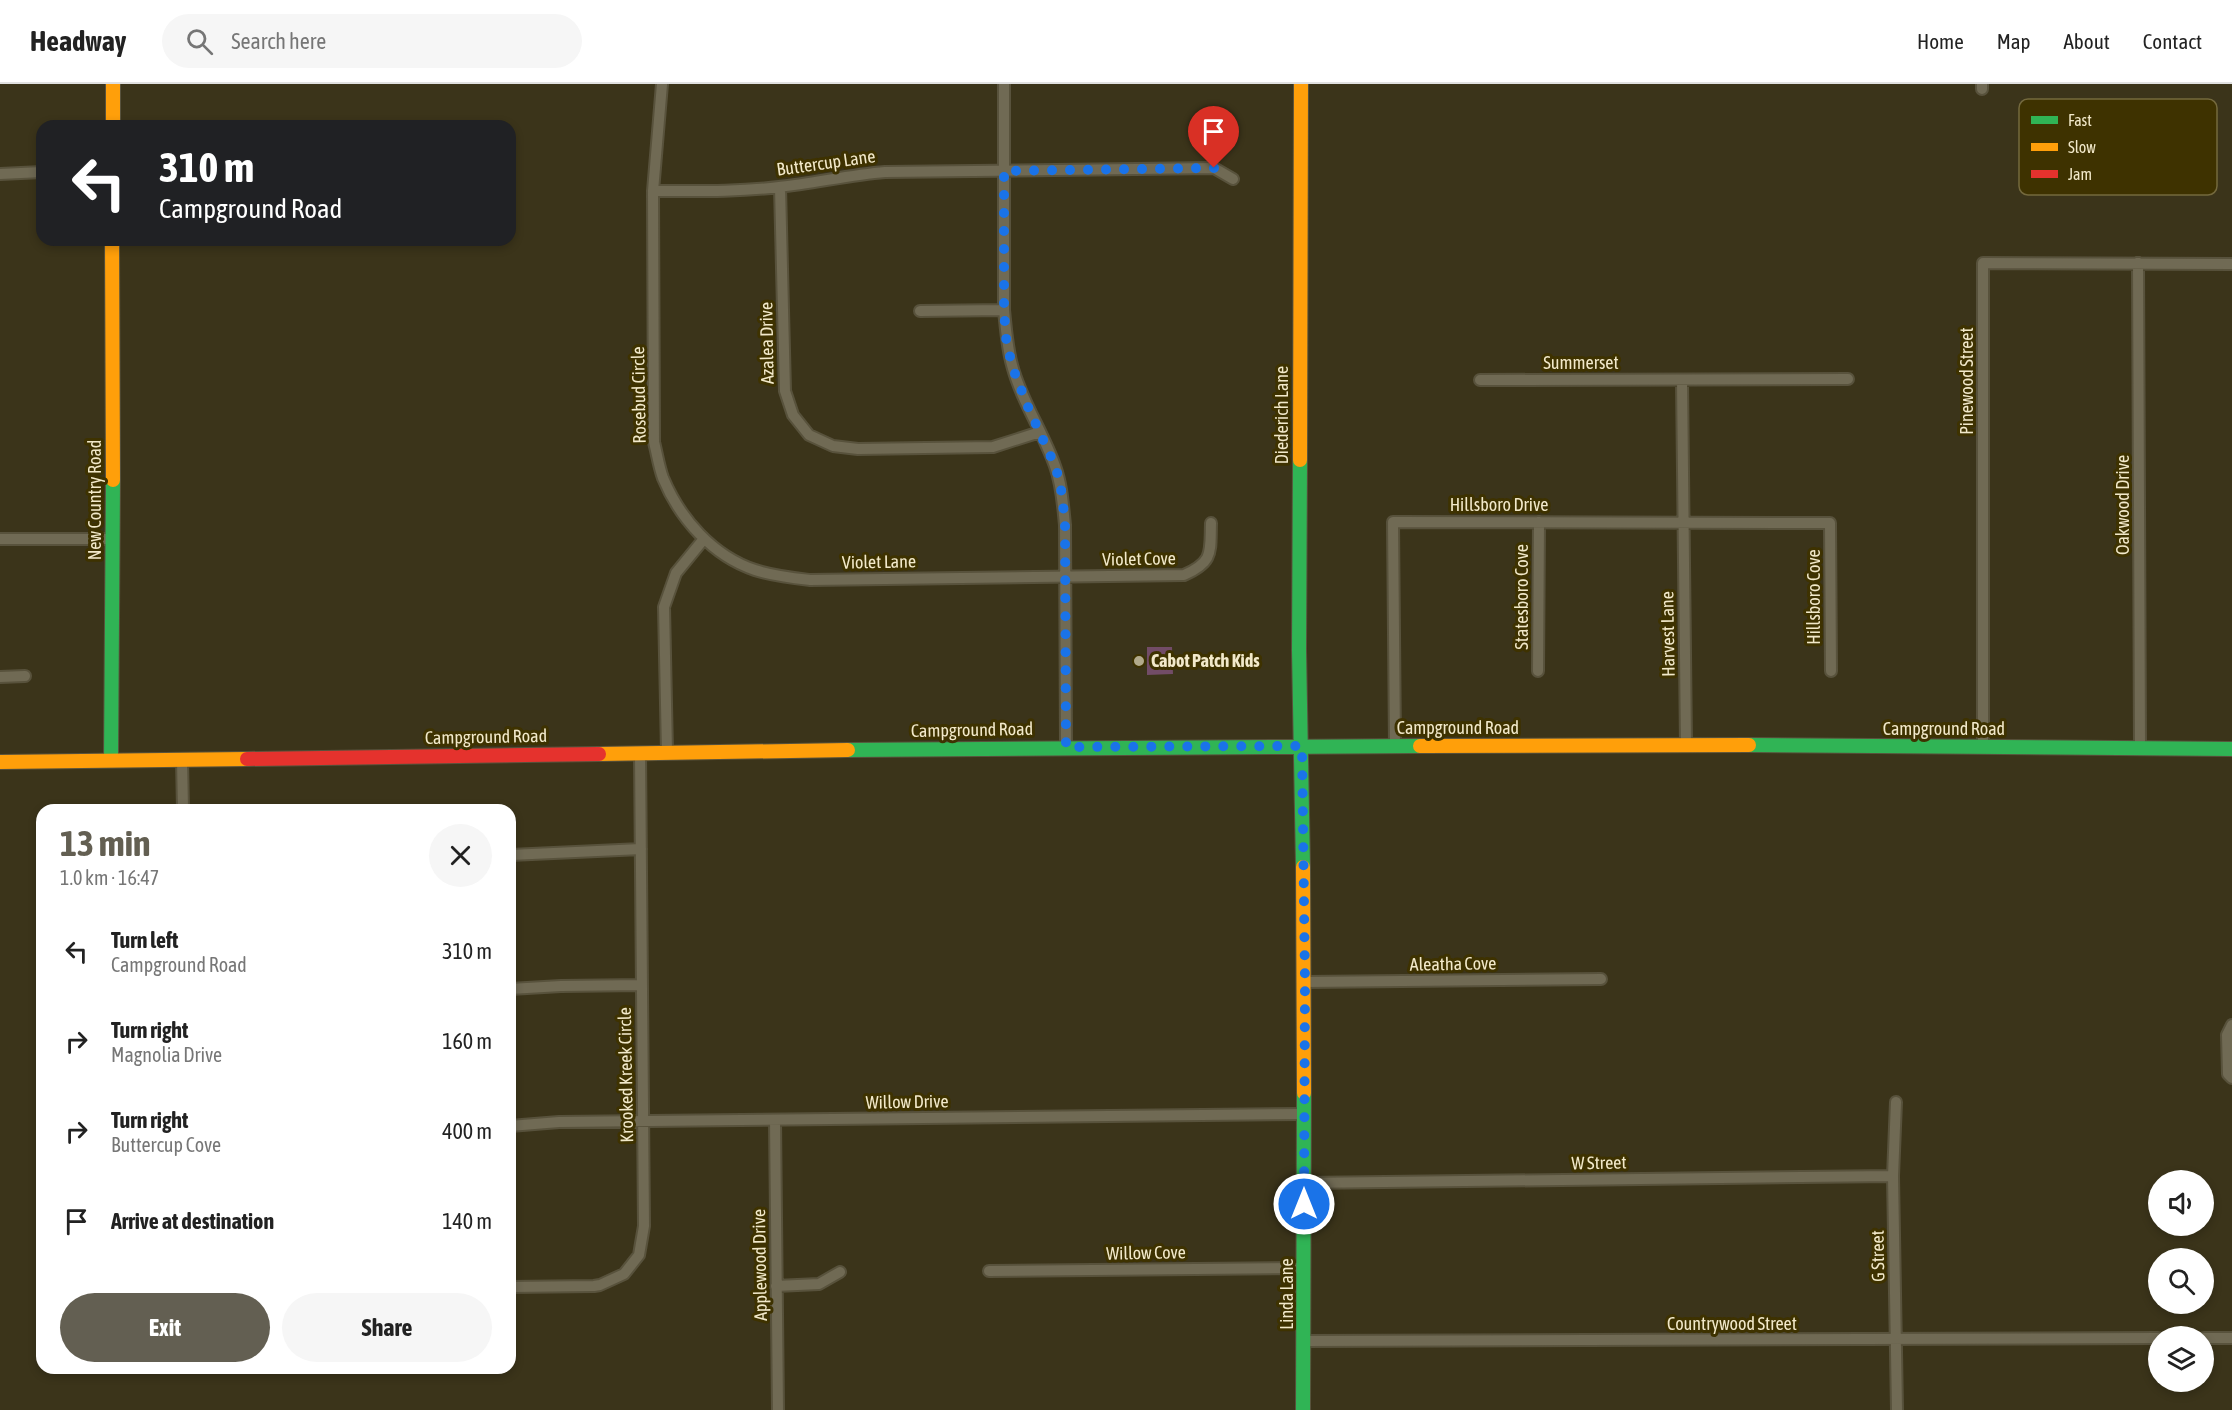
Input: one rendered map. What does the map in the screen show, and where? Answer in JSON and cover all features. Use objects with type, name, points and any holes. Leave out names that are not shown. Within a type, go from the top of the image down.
[{"type":"street","points":[[113,84],[113,120]]},
{"type":"street","name":"Rosebud Circle","points":[[662,84],[653,191],[654,442],[663,477],[678,506],[703,540]]},
{"type":"street","points":[[1004,84],[1006,338],[1012,366],[1056,468],[1062,494],[1065,525],[1066,747]]},
{"type":"street","name":"Diederich Lane","points":[[1301,84],[1299,650],[1302,746]]},
{"type":"street","name":"Buttercup Lane","points":[[653,191],[738,191],[780,187],[855,174],[885,172],[1214,168],[1233,179]]},
{"type":"street","points":[[0,174],[36,172]]},
{"type":"street","name":"Azalea Drive","points":[[780,187],[784,392],[793,415],[809,435],[833,447],[993,447],[1040,432]]},
{"type":"street","name":"New Country Road","points":[[111,759],[112,246]]},
{"type":"street","name":"Pinewood Street","points":[[1983,747],[1983,263],[2232,264]]},
{"type":"street","name":"Oakwood Drive","points":[[2138,263],[2140,747]]},
{"type":"street","points":[[920,311],[1004,310]]},
{"type":"street","name":"Summerset","points":[[1480,380],[1848,379]]},
{"type":"street","points":[[1682,380],[1683,522]]},
{"type":"street","name":"Hillsboro Drive","points":[[1395,746],[1393,522],[1830,523]]},
{"type":"street","name":"Statesboro Cove","points":[[1538,671],[1539,522]]},
{"type":"street","name":"Harvest Lane","points":[[1683,522],[1686,745]]},
{"type":"street","name":"Violet Cove","points":[[1065,576],[1184,575],[1201,567],[1210,554],[1211,523]]},
{"type":"street","name":"Hillsboro Cove","points":[[1830,523],[1831,671]]},
{"type":"street","points":[[0,538],[113,539]]},
{"type":"street","points":[[667,752],[664,607],[676,573],[703,540]]},
{"type":"street","name":"Violet Lane","points":[[703,540],[732,559],[755,570],[782,577],[810,580],[1065,576]]},
{"type":"street","points":[[0,676],[25,676]]},
{"type":"street","name":"Campground Road","points":[[0,762],[1066,747],[1686,745],[2232,749]]},
{"type":"street","name":"Linda Lane","points":[[1302,746],[1305,982],[1303,1410]]},
{"type":"street","name":"Krooked Kreek Circle","points":[[516,1287],[594,1286],[624,1274],[639,1256],[644,1226],[640,753]]},
{"type":"street","points":[[182,759],[183,804]]},
{"type":"street","points":[[516,855],[641,849]]},
{"type":"street","name":"Aleatha Cove","points":[[1305,982],[1600,979]]},
{"type":"street","points":[[516,989],[642,985]]},
{"type":"street","points":[[2232,1025],[2227,1035],[2228,1074],[2232,1078]]},
{"type":"street","name":"G Street","points":[[1896,1102],[1893,1176],[1897,1410]]},
{"type":"street","name":"Willow Drive","points":[[516,1126],[559,1122],[1304,1114]]},
{"type":"street","name":"Applewood Drive","points":[[775,1120],[778,1410]]},
{"type":"street","name":"W Street","points":[[1304,1183],[1893,1176]]},
{"type":"street","name":"Willow Cove","points":[[989,1271],[1304,1268]]},
{"type":"street","points":[[776,1286],[819,1284],[840,1272]]},
{"type":"street","name":"Countrywood Street","points":[[1305,1341],[2148,1338]]},
{"type":"street","points":[[2214,1338],[2232,1338]]},
{"type":"shaded area","points":[[1147,647],[1172,647],[1173,674],[1147,675]]},
{"type":"traffic: fast","points":[[1300,460],[1299,650],[1303,867]]},
{"type":"traffic: fast","points":[[111,759],[113,480]]},
{"type":"traffic: fast","points":[[1749,745],[2232,749]]},
{"type":"traffic: fast","points":[[848,750],[1420,746]]},
{"type":"traffic: fast","points":[[1303,1410],[1304,1093]]},
{"type":"traffic: slow","points":[[113,84],[113,120]]},
{"type":"traffic: slow","points":[[1300,460],[1301,84]]},
{"type":"traffic: slow","points":[[112,246],[113,480]]},
{"type":"traffic: slow","points":[[1420,746],[1749,745]]},
{"type":"traffic: slow","points":[[599,754],[848,750]]},
{"type":"traffic: slow","points":[[0,762],[247,759]]},
{"type":"traffic: slow","points":[[1303,867],[1304,1093]]},
{"type":"traffic: jam","points":[[247,759],[599,754]]},
{"type":"place","name":"Cabot Patch Kids","points":[[1139,661]]},
{"type":"route","points":[[1214,168],[1004,171],[1006,338],[1012,366],[1056,468],[1062,494],[1065,525],[1066,747],[1302,746],[1305,982],[1304,1204]]}]
